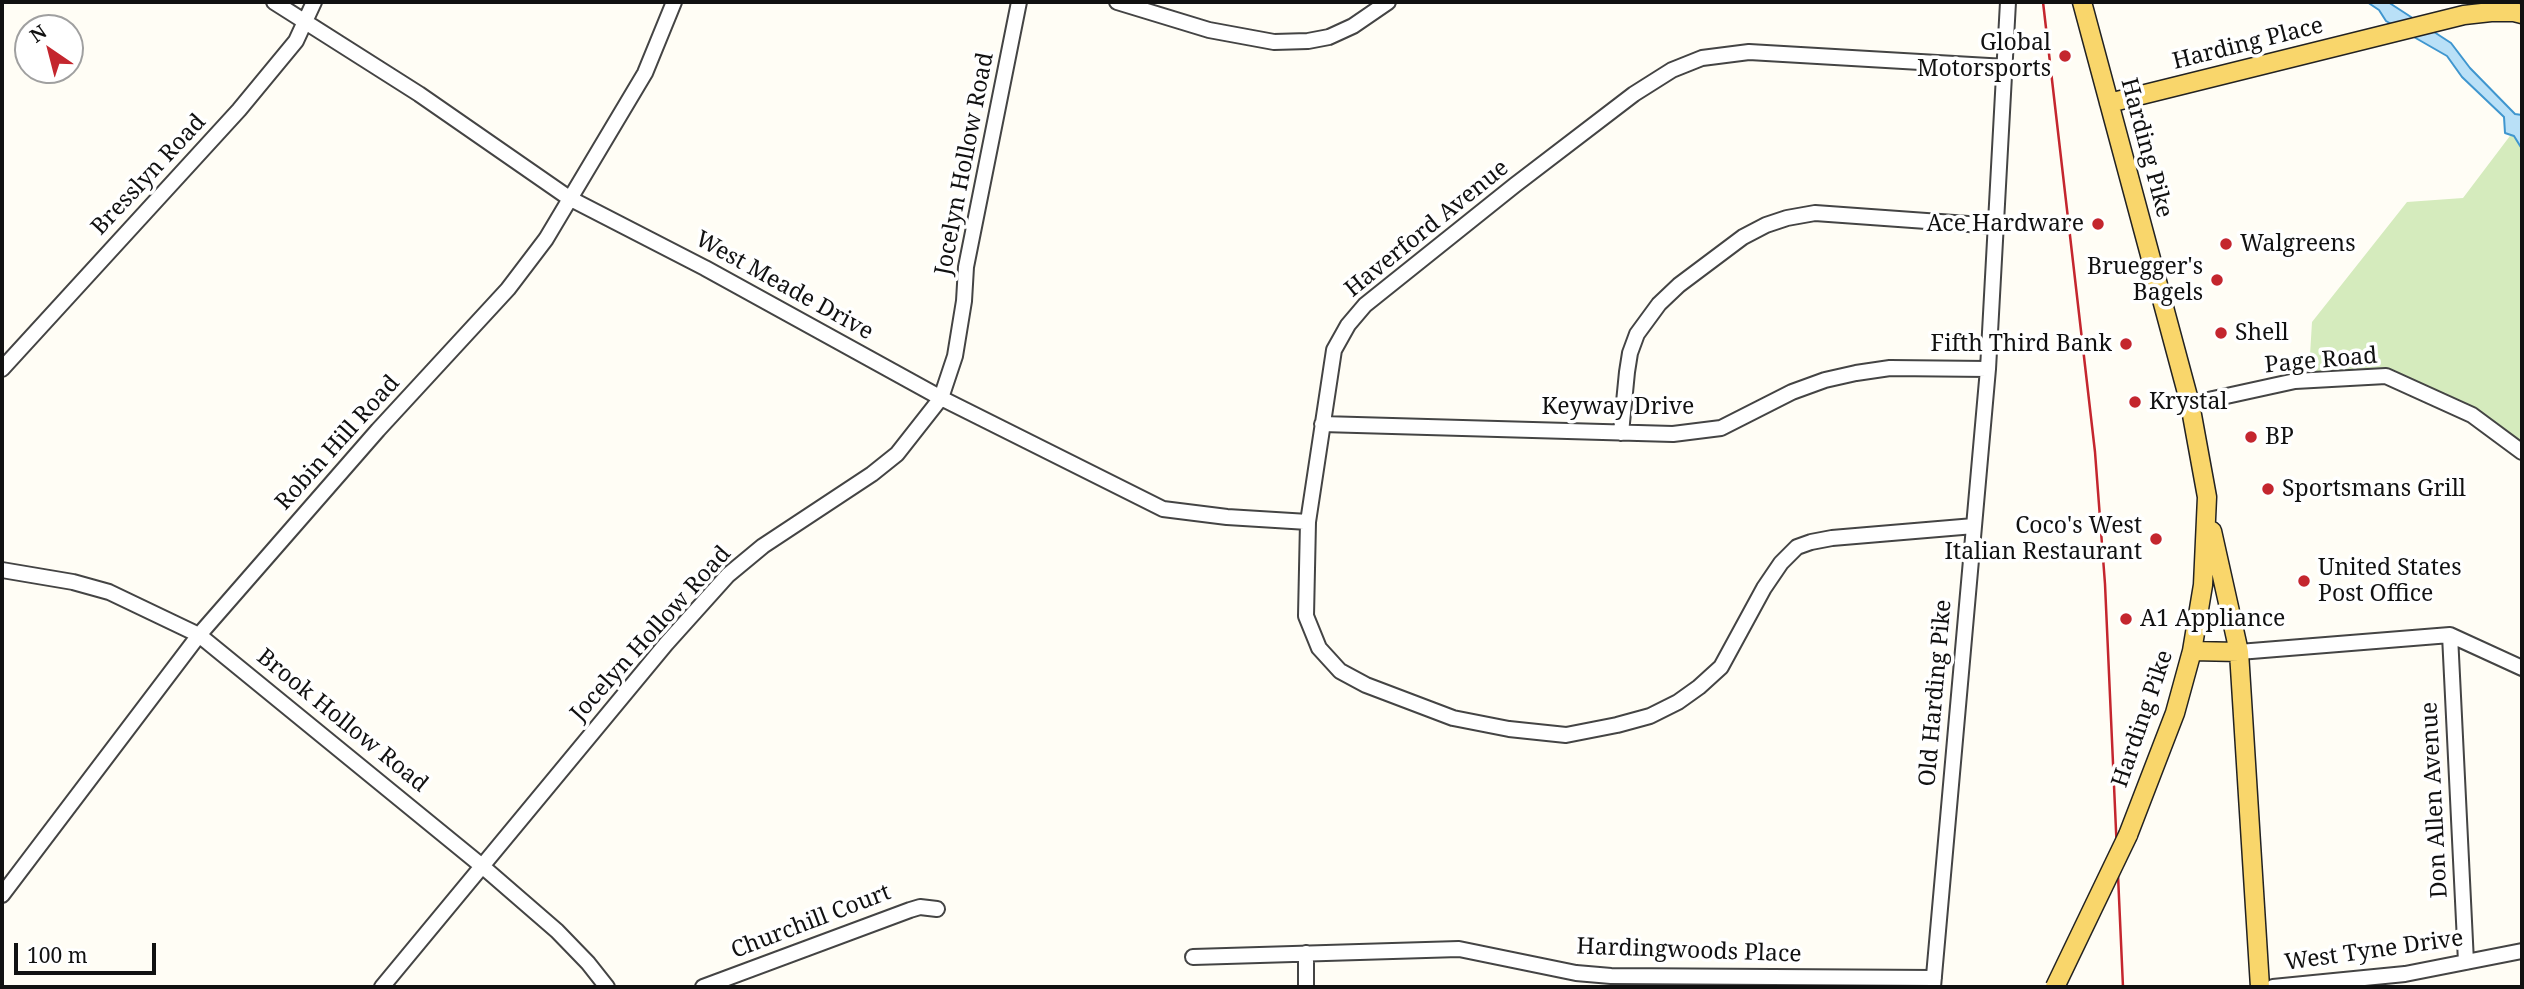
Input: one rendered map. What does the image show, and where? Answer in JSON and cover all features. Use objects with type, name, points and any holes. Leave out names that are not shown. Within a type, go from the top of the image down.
[{"type":"main road","name":"Harding Pike","points":[[2055,987],[2128,835],[2175,713],[2192,651],[2203,584],[2207,511],[2202,464],[2190,404],[2082,2]]},
{"type":"main road","name":"Harding Place","points":[[2109,103],[2423,24],[2464,15],[2518,9]]},
{"type":"main road","points":[[2207,511],[2239,652],[2260,987]]},
{"type":"main road","points":[[2192,651],[2239,652]]},
{"type":"street","name":"West Meade Drive","points":[[274,2],[419,94],[569,198],[705,268],[941,398],[1163,509],[1227,517],[1308,522]]},
{"type":"street","name":"Bresslyn Road","points":[[2,369],[230,121],[296,41],[314,2]]},
{"type":"street","name":"Robin Hill Road","points":[[2,895],[199,635],[378,430],[508,289],[546,239],[645,73],[674,2]]},
{"type":"street","name":"Jocelyn Hollow Road","points":[[382,987],[666,644],[728,575],[763,546],[872,474],[897,454],[941,398],[955,356],[972,232],[1019,2]]},
{"type":"street","points":[[1117,2],[1209,30],[1274,42],[1329,37],[1353,26],[1388,2]]},
{"type":"street","name":"Old Harding Pike","points":[[1934,983],[1987,369],[2008,2]]},
{"type":"street","name":"Haverford Avenue","points":[[1975,526],[1832,538],[1797,548],[1780,563],[1764,588],[1721,667],[1701,686],[1678,702],[1650,716],[1566,735],[1509,729],[1453,718],[1366,685],[1340,671],[1319,648],[1306,616],[1308,522],[1321,424],[1334,350],[1348,325],[1365,305],[1623,102],[1672,70],[1702,58],[1749,52],[2006,67]]},
{"type":"street","points":[[1621,433],[1630,353],[1642,326],[1659,304],[1679,285],[1744,237],[1766,225],[1815,213],[1996,226]]},
{"type":"street","name":"Keyway Drive","points":[[1321,424],[1673,435],[1721,428],[1792,393],[1825,380],[1856,373],[1890,368],[1987,369]]},
{"type":"street","name":"Page Road","points":[[2190,404],[2295,381],[2386,376],[2472,415],[2522,452]]},
{"type":"street","name":"Brook Hollow Road","points":[[2,570],[73,582],[109,592],[199,635],[482,866],[557,932],[607,987]]},
{"type":"street","points":[[2239,652],[2450,635],[2522,668]]},
{"type":"street","name":"Don Allen Avenue","points":[[2450,635],[2466,962]]},
{"type":"street","name":"Churchill Court","points":[[703,987],[910,910],[920,907],[937,909]]},
{"type":"street","name":"Hardingwoods Place","points":[[1193,957],[1459,949],[1528,961],[1576,973],[1611,976],[1934,983]]},
{"type":"street","name":"West Tyne Drive","points":[[2273,987],[2405,974],[2522,951]]},
{"type":"street","points":[[1306,953],[1306,987]]},
{"type":"green space","points":[[2522,120],[2522,452],[2472,415],[2386,376],[2309,372],[2312,322],[2407,202],[2463,198]]},
{"type":"water","points":[[2367,2],[2388,2],[2451,43],[2470,68],[2515,114],[2522,115],[2522,149],[2514,136],[2505,133],[2504,117],[2462,77],[2447,56],[2386,21],[2379,10]]},
{"type":"railway","points":[[2043,2],[2095,452],[2105,584],[2123,987]]},
{"type":"place","name":"Global Motorsports","points":[[2065,56]]},
{"type":"place","name":"Ace Hardware","points":[[2098,224]]},
{"type":"place","name":"Walgreens","points":[[2226,244]]},
{"type":"place","name":"Bruegger's Bagels","points":[[2217,280]]},
{"type":"place","name":"Shell","points":[[2221,333]]},
{"type":"place","name":"Fifth Third Bank","points":[[2126,344]]},
{"type":"place","name":"Krystal","points":[[2135,402]]},
{"type":"place","name":"BP","points":[[2251,437]]},
{"type":"place","name":"Sportsmans Grill","points":[[2268,489]]},
{"type":"place","name":"Coco's West Italian Restaurant","points":[[2156,539]]},
{"type":"place","name":"United States Post Office","points":[[2304,581]]},
{"type":"place","name":"A1 Appliance","points":[[2126,619]]}]
